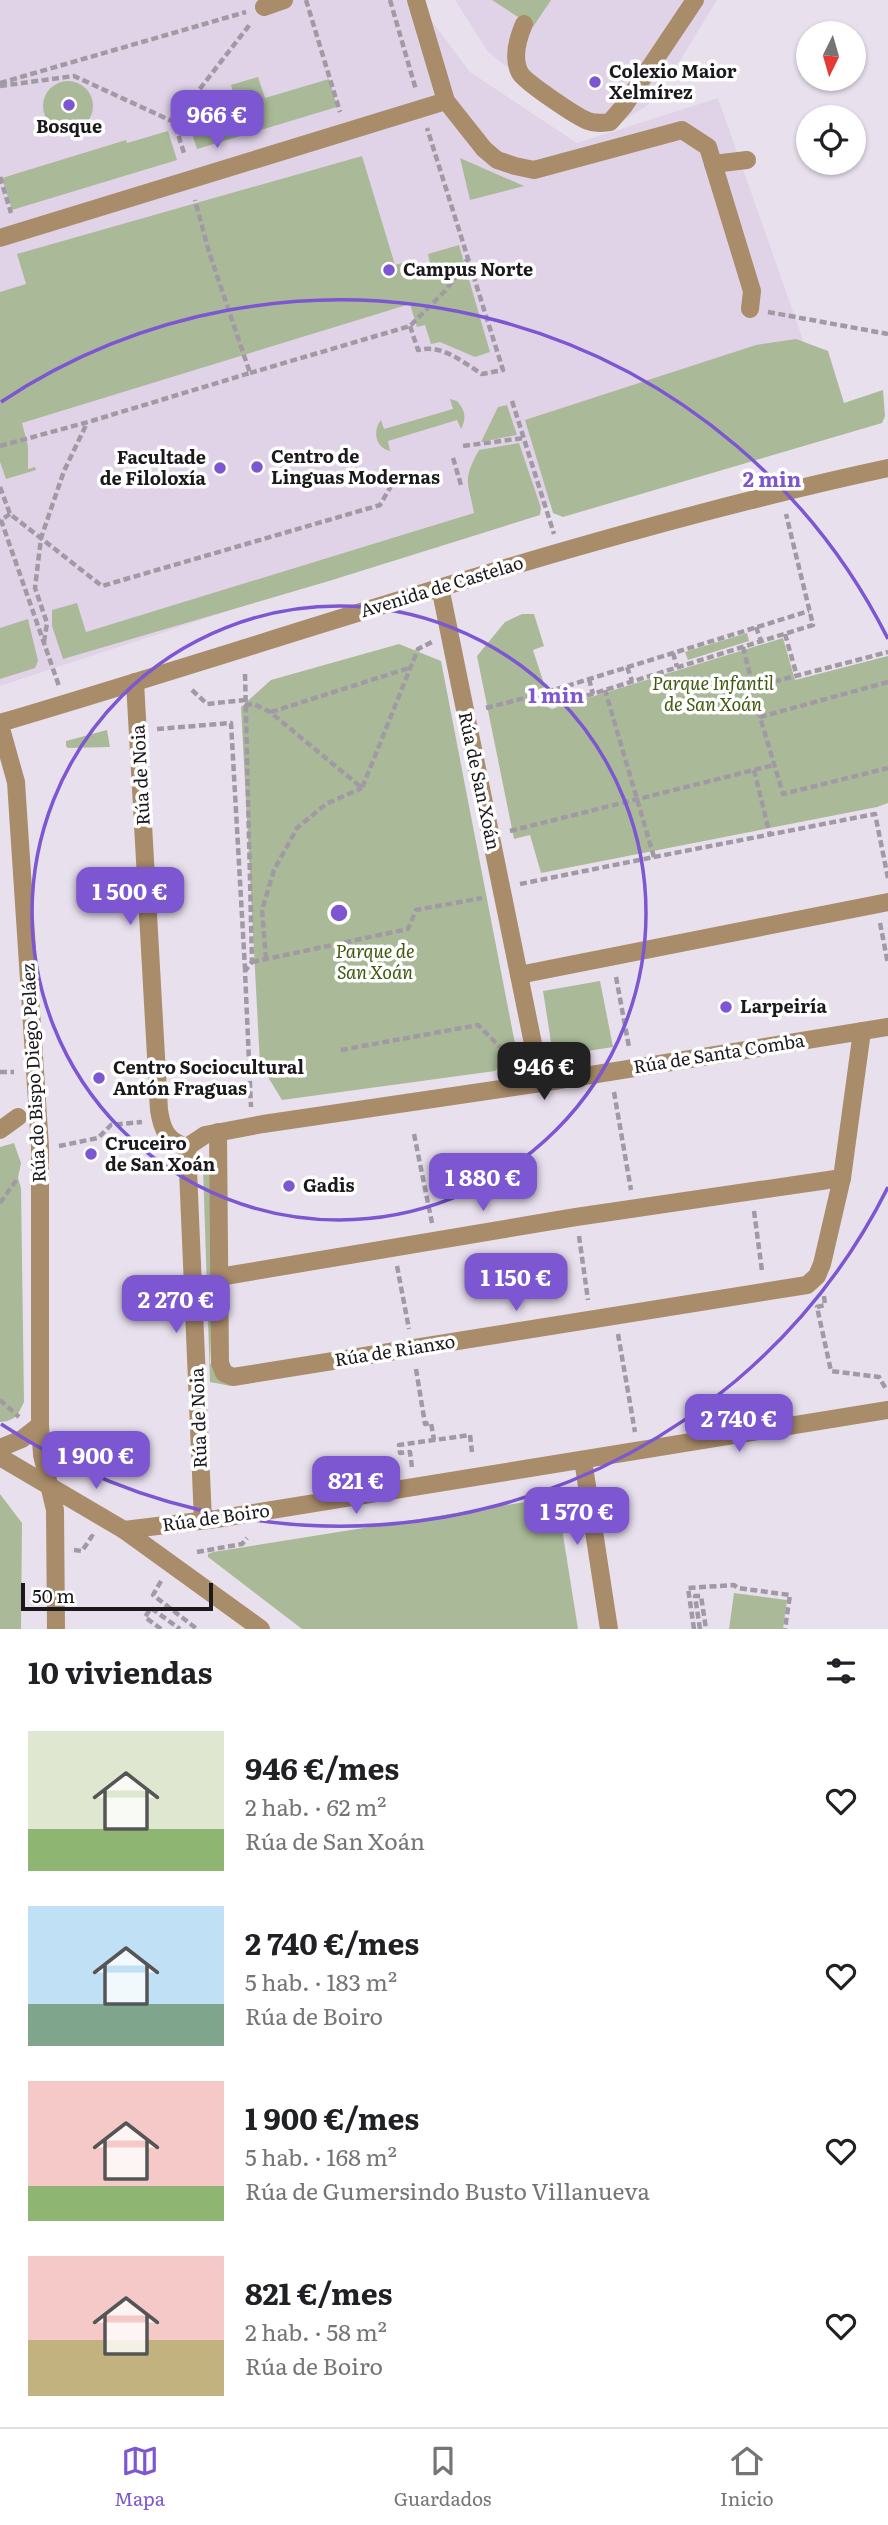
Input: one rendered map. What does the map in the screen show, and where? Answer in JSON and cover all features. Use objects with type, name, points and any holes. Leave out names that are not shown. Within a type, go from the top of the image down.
[{"type":"street","points":[[264,7],[284,0]]},
{"type":"street","points":[[416,0],[446,101],[484,149],[497,160],[534,170],[682,130],[708,147],[752,290],[750,309]]},
{"type":"street","points":[[524,24],[518,39],[519,71],[526,80],[587,121],[600,124],[610,122],[624,106],[695,0]]},
{"type":"street","points":[[0,238],[446,101]]},
{"type":"street","points":[[713,163],[747,160]]},
{"type":"street","name":"Avenida de Castelao","points":[[0,724],[547,555],[753,499],[888,468]]},
{"type":"street","name":"Rúa de San Xoán","points":[[440,587],[541,1083]]},
{"type":"street","name":"Rúa de Noia","points":[[135,682],[159,1110],[161,1126],[168,1138],[187,1147],[203,1521]]},
{"type":"street","name":"Rúa do Bispo Diego Peláez","points":[[0,724],[16,782],[40,1147],[33,1423],[55,1510],[56,1629]]},
{"type":"street","points":[[519,975],[888,902]]},
{"type":"street","name":"Rúa de Santa Comba","points":[[218,1132],[888,1027]]},
{"type":"street","name":"Rúa de Rianxo","points":[[271,1371],[807,1285],[817,1276],[822,1264],[842,1178],[862,1031]]},
{"type":"street","points":[[0,1130],[18,1117]]},
{"type":"street","points":[[187,1147],[205,1135],[218,1132]]},
{"type":"street","name":"Rúa de Noia","points":[[218,1132],[221,1368],[228,1376],[233,1377],[271,1371]]},
{"type":"street","points":[[219,1277],[576,1217],[842,1178]]},
{"type":"street","name":"Rúa de Boiro","points":[[124,1530],[203,1521],[888,1410]]},
{"type":"street","points":[[0,1448],[22,1439],[33,1423]]},
{"type":"street","points":[[0,1457],[124,1530],[261,1629]]},
{"type":"street","points":[[583,1460],[610,1629]]},
{"type":"path","points":[[306,0],[340,112]]},
{"type":"path","points":[[390,0],[417,94]]},
{"type":"path","points":[[0,85],[264,7]]},
{"type":"path","points":[[174,122],[264,7]]},
{"type":"path","points":[[0,85],[74,76],[174,122],[184,153]]},
{"type":"path","points":[[410,326],[418,350],[429,347],[441,350],[482,374],[503,370],[426,124]]},
{"type":"path","points":[[0,177],[10,210]]},
{"type":"path","points":[[194,199],[250,373]]},
{"type":"path","points":[[0,446],[410,326],[447,289],[467,259]]},
{"type":"path","points":[[750,309],[888,334]]},
{"type":"path","points":[[512,401],[555,538]]},
{"type":"path","points":[[44,642],[47,622],[35,588],[41,538],[64,471],[88,422]]},
{"type":"path","points":[[463,446],[524,438]]},
{"type":"path","points":[[453,458],[461,485]]},
{"type":"path","points":[[0,486],[10,514],[102,586],[380,505],[397,476]]},
{"type":"path","points":[[10,514],[1,520],[61,690]]},
{"type":"path","points":[[544,692],[547,703],[557,705],[813,625],[786,514]]},
{"type":"path","points":[[481,709],[809,611]]},
{"type":"path","points":[[757,627],[761,641]]},
{"type":"path","points":[[785,634],[797,676]]},
{"type":"path","points":[[743,647],[783,794],[888,768]]},
{"type":"path","points":[[266,959],[262,910],[274,870],[297,828],[326,804],[362,788],[418,649]]},
{"type":"path","points":[[753,687],[888,652]]},
{"type":"path","points":[[673,653],[677,667]]},
{"type":"path","points":[[627,667],[632,681]]},
{"type":"path","points":[[270,712],[410,668]]},
{"type":"path","points":[[245,674],[252,962],[245,971]]},
{"type":"path","points":[[589,678],[593,694]]},
{"type":"path","points":[[760,717],[888,682]]},
{"type":"path","points":[[192,690],[206,704],[254,704],[270,712],[362,788]]},
{"type":"path","points":[[605,690],[654,857]]},
{"type":"path","points":[[139,730],[231,723],[251,1112]]},
{"type":"path","points":[[506,832],[774,765]]},
{"type":"path","points":[[754,770],[770,835]]},
{"type":"path","points":[[517,885],[875,814],[888,878]]},
{"type":"path","points":[[252,962],[408,929],[415,910],[494,896]]},
{"type":"path","points":[[615,972],[631,1055]]},
{"type":"path","points":[[341,1050],[478,1026],[519,1065]]},
{"type":"path","points":[[0,1072],[14,1072]]},
{"type":"path","points":[[612,1083],[635,1208]]},
{"type":"path","points":[[57,1146],[99,1138],[111,1125],[150,1121]]},
{"type":"path","points":[[414,1134],[435,1241]]},
{"type":"path","points":[[753,1191],[767,1293]]},
{"type":"path","points":[[576,1217],[592,1320]]},
{"type":"path","points":[[394,1248],[412,1349]]},
{"type":"path","points":[[825,1305],[817,1307],[831,1371],[879,1377],[888,1393]]},
{"type":"path","points":[[622,1358],[636,1436]]},
{"type":"path","points":[[419,1387],[425,1424],[431,1423],[434,1440]]},
{"type":"path","points":[[0,1401],[33,1423]]},
{"type":"path","points":[[413,1471],[410,1452],[400,1453],[399,1445],[470,1435],[472,1452]]},
{"type":"path","points":[[82,1551],[92,1536],[101,1542]]},
{"type":"path","points":[[197,1552],[242,1544],[247,1538]]},
{"type":"path","points":[[162,1581],[153,1595],[197,1629]]},
{"type":"path","points":[[694,1629],[688,1588],[734,1585],[738,1588],[790,1595],[785,1629]]},
{"type":"path","points":[[700,1629],[695,1596],[701,1596],[706,1629]]},
{"type":"path","points":[[161,1629],[145,1617],[151,1608],[180,1629]]},
{"type":"shaded area","name":"Campus Norte","points":[[0,0],[416,0],[470,72],[577,143],[718,98],[823,397],[519,515],[0,686]]},
{"type":"shaded area","name":"Colexio Maior Xelmírez","points":[[455,0],[717,0],[681,59],[648,105],[609,130],[582,127],[488,52]]},
{"type":"green space","points":[[492,0],[551,0],[533,27]]},
{"type":"green space","points":[[258,77],[265,98],[329,79],[337,107],[197,149],[188,121],[237,107],[231,85]]},
{"type":"green space","points":[[68,81],[85,89],[93,106],[85,123],[68,131],[51,123],[43,106],[51,89]]},
{"type":"green space","points":[[168,131],[177,160],[12,210],[2,178],[126,140],[127,143]]},
{"type":"green space","points":[[362,156],[395,265],[409,261],[411,268],[430,263],[428,254],[459,245],[490,352],[475,357],[440,342],[431,344],[425,325],[417,327],[410,304],[22,423],[28,446],[28,469],[35,467],[36,470],[6,479],[0,462],[0,292],[26,284],[17,254]]},
{"type":"green space","points":[[460,158],[524,186],[470,200]]},
{"type":"green space","points":[[796,339],[828,351],[844,403],[883,390],[885,416],[882,423],[563,517],[553,513],[525,420],[756,345]]},
{"type":"green space","points":[[450,399],[457,401],[463,411],[461,429],[457,420],[388,441],[390,451],[379,443],[376,434],[381,420],[384,429],[453,409]]},
{"type":"green space","points":[[507,405],[517,435],[481,442],[498,407]]},
{"type":"green space","points":[[519,443],[541,508],[540,515],[329,581],[63,659],[52,626],[52,610],[77,603],[86,632],[474,513],[468,475],[479,450]]},
{"type":"green space","name":"Parque Infantil de San Xoán","points":[[522,614],[534,614],[544,646],[533,650],[545,687],[534,691],[538,702],[552,709],[783,638],[795,680],[888,656],[888,803],[541,873],[530,835],[514,839],[477,656],[505,622]]},
{"type":"green space","points":[[28,619],[38,661],[35,668],[0,679],[0,628]]},
{"type":"green space","points":[[747,633],[749,641],[688,660],[685,652]]},
{"type":"green space","name":"Parque de San Xoán","points":[[399,644],[441,661],[516,1049],[495,1071],[282,1100],[260,1064],[241,707],[271,680]]},
{"type":"green space","points":[[107,730],[110,747],[66,746],[66,741]]},
{"type":"green space","points":[[600,981],[613,1047],[575,1053],[556,1051],[551,1042],[543,991]]},
{"type":"green space","points":[[14,1143],[21,1163],[18,1178],[21,1188],[24,1402],[15,1416],[0,1422],[0,1147]]},
{"type":"green space","points":[[217,1165],[210,1363],[221,1379],[231,1386],[210,1382],[203,1167]]},
{"type":"green space","points":[[0,1494],[22,1523],[21,1629],[0,1629]]},
{"type":"green space","points":[[557,1497],[578,1629],[302,1629],[208,1557],[208,1554],[213,1552]]},
{"type":"green space","points":[[734,1593],[787,1600],[783,1629],[729,1629]]},
{"type":"place","name":"Colexio Maior Xelmírez","points":[[595,82]]},
{"type":"place","name":"Bosque","points":[[69,105]]},
{"type":"place","name":"Campus Norte","points":[[389,270]]},
{"type":"place","name":"Centro de Linguas Modernas","points":[[257,467]]},
{"type":"place","name":"Facultade de Filoloxía","points":[[220,468]]},
{"type":"place","name":"Larpeiría","points":[[726,1007]]},
{"type":"place","name":"Centro Sociocultural Antón Fraguas","points":[[99,1078]]},
{"type":"place","name":"Cruceiro de San Xoán","points":[[91,1154]]},
{"type":"place","name":"Gadis","points":[[289,1186]]}]
